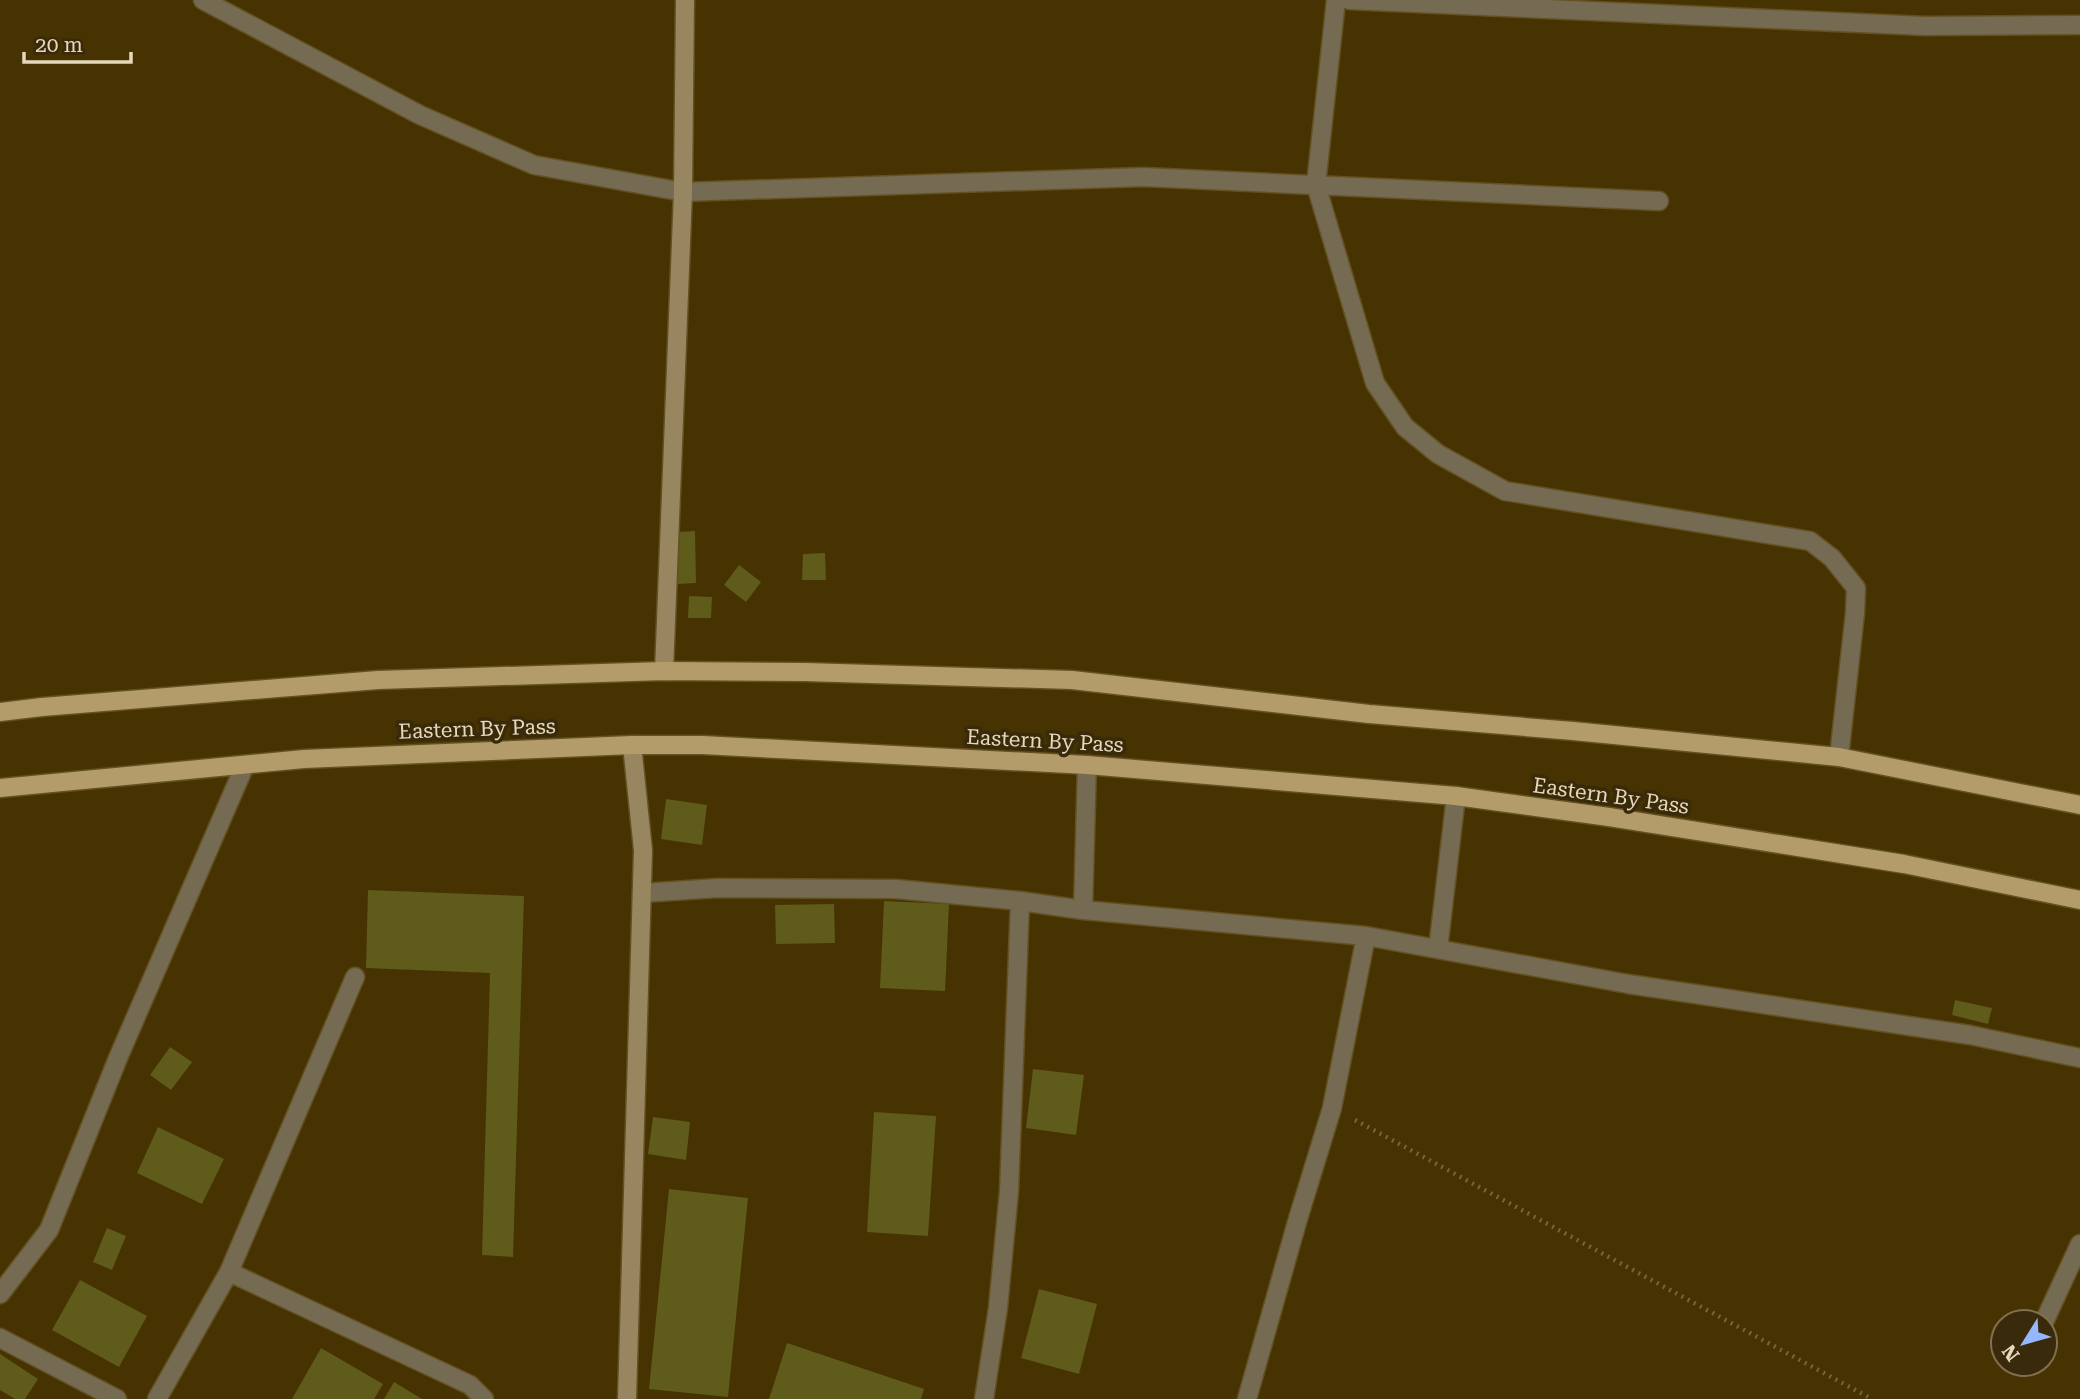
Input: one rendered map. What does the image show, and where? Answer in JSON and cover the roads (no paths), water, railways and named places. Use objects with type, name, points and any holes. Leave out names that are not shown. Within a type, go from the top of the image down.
[{"type":"main road","points":[[0,712],[378,680],[664,671],[805,671],[1072,680],[1369,714],[1839,757],[2080,806]]},
{"type":"main road","name":"Eastern By Pass","points":[[0,788],[304,759],[632,745],[702,745],[1087,765],[1455,796],[1609,817],[1904,864],[2080,900]]},
{"type":"street","points":[[203,0],[420,116],[534,165],[683,192],[1143,177],[1659,201]]},
{"type":"street","points":[[664,671],[683,192],[685,0]]},
{"type":"street","points":[[1336,0],[1316,185],[1375,383],[1405,427],[1438,454],[1505,491],[1810,541],[1832,558],[1856,588],[1839,757]]},
{"type":"street","points":[[1349,0],[1925,26],[2080,25]]},
{"type":"street","points":[[627,1399],[643,850],[632,745]]},
{"type":"street","points":[[0,1294],[49,1230],[118,1058],[245,765]]},
{"type":"street","points":[[1083,910],[1087,765]]},
{"type":"street","points":[[1438,949],[1455,796]]},
{"type":"street","points":[[642,893],[718,888],[896,889],[1083,910],[1366,936],[1628,984],[1970,1035],[2080,1059]]},
{"type":"street","points":[[984,1399],[998,1308],[1009,1191],[1020,901]]},
{"type":"street","points":[[1248,1399],[1332,1108],[1366,936]]},
{"type":"street","points":[[157,1399],[229,1272],[355,977]]},
{"type":"street","points":[[2050,1308],[2080,1244]]},
{"type":"street","points":[[229,1272],[470,1384],[484,1399]]},
{"type":"street","points":[[0,1338],[117,1399]]}]
